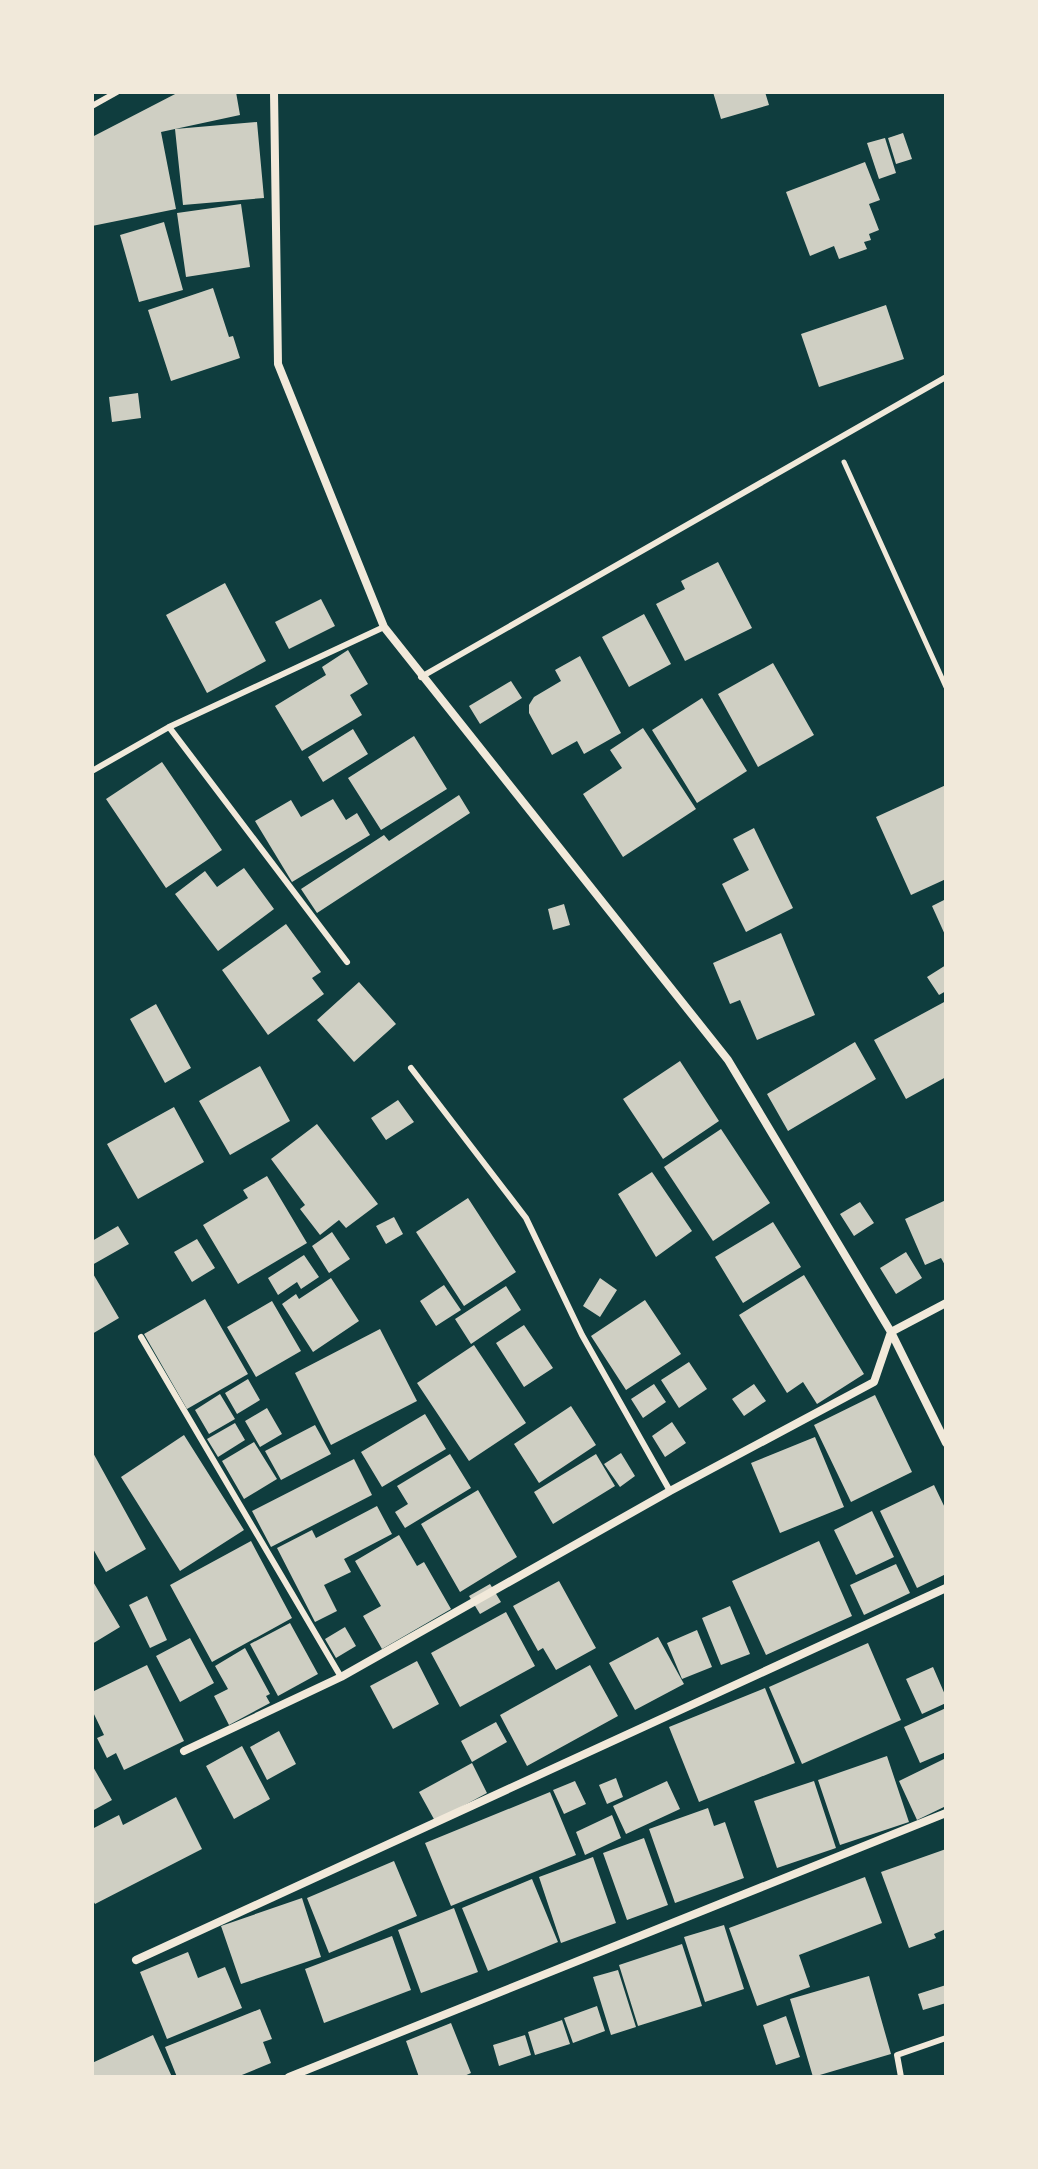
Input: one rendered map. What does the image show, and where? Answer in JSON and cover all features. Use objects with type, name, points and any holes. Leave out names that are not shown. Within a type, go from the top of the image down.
[{"type":"street","points":[[274,92],[278,364],[384,627],[728,1060],[891,1332],[946,1443]]},
{"type":"street","points":[[184,1751],[341,1677],[670,1491],[874,1382],[891,1332],[946,1303]]},
{"type":"street","points":[[136,1960],[946,1588]]},
{"type":"street","points":[[289,2077],[946,1813]]},
{"type":"lane","points":[[92,106],[117,92]]},
{"type":"lane","points":[[421,677],[946,377]]},
{"type":"lane","points":[[92,771],[169,727],[384,627]]},
{"type":"lane","points":[[169,727],[347,962]]},
{"type":"lane","points":[[411,1068],[526,1218],[582,1335],[670,1491]]},
{"type":"lane","points":[[141,1337],[341,1677]]},
{"type":"lane","points":[[901,2077],[897,2055],[946,2038]]},
{"type":"path","points":[[834,441],[946,687]]},
{"type":"building","points":[[179,92],[236,92],[240,115],[161,132],[176,209],[92,226],[92,137]]},
{"type":"building","points":[[713,92],[765,92],[769,105],[721,119]]},
{"type":"building","points":[[257,122],[264,198],[183,205],[175,129]]},
{"type":"building","points":[[903,133],[912,159],[896,164],[888,138]]},
{"type":"building","points":[[885,138],[896,173],[879,179],[867,143]]},
{"type":"building","points":[[865,162],[880,200],[869,204],[879,230],[869,234],[871,240],[864,242],[867,249],[839,259],[834,246],[810,256],[786,192]]},
{"type":"building","points":[[241,204],[250,267],[186,277],[177,213]]},
{"type":"building","points":[[164,222],[183,290],[139,302],[120,235]]},
{"type":"building","points":[[213,288],[229,337],[233,336],[240,358],[171,381],[148,310]]},
{"type":"building","points":[[886,305],[904,359],[819,387],[801,334]]},
{"type":"building","points":[[138,393],[141,418],[112,422],[109,397]]},
{"type":"building","points":[[718,562],[752,628],[685,661],[656,604],[685,589],[681,581]]},
{"type":"building","points":[[225,583],[266,661],[207,693],[166,615]]},
{"type":"building","points":[[321,599],[335,626],[289,649],[275,622]]},
{"type":"building","points":[[644,614],[671,664],[629,687],[602,637]]},
{"type":"building","points":[[348,650],[368,684],[350,695],[362,715],[302,751],[275,706],[326,675],[322,667]]},
{"type":"building","points":[[580,656],[621,733],[584,754],[577,741],[552,755],[529,713],[529,705],[534,697],[561,681],[555,670]]},
{"type":"building","points":[[773,663],[814,735],[758,767],[718,694]]},
{"type":"building","points":[[511,681],[522,698],[480,724],[469,706]]},
{"type":"building","points":[[702,698],[747,771],[697,803],[652,730]]},
{"type":"building","points":[[643,728],[696,809],[623,857],[583,794],[622,768],[610,750]]},
{"type":"building","points":[[353,729],[368,754],[323,782],[308,757]]},
{"type":"building","points":[[414,736],[447,789],[381,830],[348,778]]},
{"type":"building","points":[[162,762],[222,850],[166,888],[106,799]]},
{"type":"building","points":[[946,785],[946,879],[911,895],[876,817]]},
{"type":"building","points":[[459,795],[470,813],[317,913],[301,889],[384,835],[389,841]]},
{"type":"building","points":[[333,799],[346,820],[357,813],[370,835],[292,882],[255,821],[291,800],[301,817]]},
{"type":"building","points":[[754,828],[793,908],[746,932],[722,884],[749,870],[733,839]]},
{"type":"building","points":[[244,868],[274,909],[218,951],[175,894],[205,871],[217,887]]},
{"type":"building","points":[[946,899],[946,937],[932,906]]},
{"type":"building","points":[[564,904],[570,925],[553,930],[548,909]]},
{"type":"building","points":[[286,924],[321,972],[312,978],[324,994],[268,1035],[222,970]]},
{"type":"building","points":[[781,933],[815,1015],[757,1040],[740,1000],[730,1004],[713,963]]},
{"type":"building","points":[[946,965],[946,991],[939,995],[927,977]]},
{"type":"building","points":[[359,982],[396,1024],[354,1062],[317,1020]]},
{"type":"building","points":[[946,1001],[946,1077],[906,1099],[874,1040]]},
{"type":"building","points":[[156,1004],[191,1068],[165,1083],[130,1019]]},
{"type":"building","points":[[855,1042],[876,1079],[788,1131],[767,1094]]},
{"type":"building","points":[[680,1061],[719,1121],[663,1159],[623,1099]]},
{"type":"building","points":[[260,1066],[290,1121],[230,1155],[199,1101]]},
{"type":"building","points":[[398,1100],[414,1122],[386,1140],[371,1118]]},
{"type":"building","points":[[174,1107],[204,1162],[138,1199],[107,1144]]},
{"type":"building","points":[[317,1124],[378,1204],[346,1228],[339,1220],[320,1235],[300,1209],[305,1205],[271,1159]]},
{"type":"building","points":[[721,1129],[770,1203],[713,1241],[664,1167]]},
{"type":"building","points":[[652,1172],[692,1231],[656,1257],[618,1194]]},
{"type":"building","points":[[267,1176],[307,1243],[238,1284],[203,1225],[248,1198],[243,1190]]},
{"type":"building","points":[[468,1198],[516,1272],[464,1306],[416,1232]]},
{"type":"building","points":[[946,1200],[946,1267],[941,1258],[925,1265],[905,1219]]},
{"type":"building","points":[[860,1202],[874,1223],[854,1236],[840,1214]]},
{"type":"building","points":[[394,1217],[403,1234],[386,1244],[376,1226]]},
{"type":"building","points":[[773,1222],[801,1267],[743,1303],[715,1257]]},
{"type":"building","points":[[118,1226],[129,1244],[92,1265],[92,1241]]},
{"type":"building","points":[[332,1232],[350,1259],[329,1273],[312,1246]]},
{"type":"building","points":[[197,1239],[215,1268],[192,1282],[174,1252]]},
{"type":"building","points":[[906,1252],[922,1278],[896,1294],[880,1268]]},
{"type":"building","points":[[304,1255],[319,1277],[301,1289],[297,1282],[278,1295],[268,1278]]},
{"type":"building","points":[[92,1272],[119,1318],[92,1334]]},
{"type":"building","points":[[804,1275],[864,1374],[817,1404],[803,1382],[787,1393],[739,1315]]},
{"type":"building","points":[[331,1278],[359,1321],[313,1352],[282,1304],[296,1294],[299,1299]]},
{"type":"building","points":[[600,1278],[617,1290],[600,1317],[583,1306]]},
{"type":"building","points":[[444,1285],[461,1310],[436,1326],[420,1301]]},
{"type":"building","points":[[506,1286],[521,1310],[471,1344],[455,1319]]},
{"type":"building","points":[[205,1299],[248,1374],[187,1409],[144,1334]]},
{"type":"building","points":[[645,1300],[681,1354],[626,1390],[591,1336]]},
{"type":"building","points":[[272,1301],[301,1351],[256,1377],[227,1327]]},
{"type":"building","points":[[524,1325],[553,1368],[524,1387],[496,1343]]},
{"type":"building","points":[[380,1329],[417,1401],[331,1445],[295,1373]]},
{"type":"building","points":[[474,1345],[526,1423],[469,1461],[417,1383]]},
{"type":"building","points":[[689,1362],[707,1389],[679,1408],[661,1380]]},
{"type":"building","points":[[248,1379],[260,1400],[237,1414],[225,1393]]},
{"type":"building","points":[[654,1384],[666,1402],[643,1418],[631,1399]]},
{"type":"building","points":[[754,1384],[766,1401],[744,1416],[732,1399]]},
{"type":"building","points":[[220,1394],[235,1419],[209,1434],[195,1410]]},
{"type":"building","points":[[875,1395],[912,1472],[851,1502],[814,1425]]},
{"type":"building","points":[[571,1406],[596,1445],[539,1483],[514,1444]]},
{"type":"building","points":[[267,1408],[282,1434],[260,1447],[245,1421]]},
{"type":"building","points":[[425,1414],[446,1449],[382,1487],[361,1452]]},
{"type":"building","points":[[672,1422],[686,1443],[665,1457],[652,1436]]},
{"type":"building","points":[[235,1423],[245,1440],[218,1457],[207,1439]]},
{"type":"building","points":[[315,1425],[331,1454],[281,1480],[265,1451]]},
{"type":"building","points":[[184,1435],[244,1530],[180,1571],[121,1477]]},
{"type":"building","points":[[815,1437],[844,1507],[780,1533],[751,1463]]},
{"type":"building","points":[[254,1442],[277,1479],[244,1499],[222,1461]]},
{"type":"building","points":[[92,1451],[146,1549],[106,1572],[92,1547]]},
{"type":"building","points":[[621,1453],[635,1476],[620,1487],[604,1464]]},
{"type":"building","points":[[450,1454],[471,1488],[405,1528],[395,1512],[408,1504],[397,1486]]},
{"type":"building","points":[[596,1454],[615,1486],[553,1524],[534,1492]]},
{"type":"building","points":[[354,1459],[372,1495],[271,1547],[252,1511]]},
{"type":"building","points":[[934,1485],[946,1510],[946,1574],[917,1588],[880,1511]]},
{"type":"building","points":[[478,1490],[517,1557],[460,1592],[421,1524]]},
{"type":"building","points":[[377,1506],[392,1534],[344,1559],[351,1572],[324,1585],[337,1611],[315,1622],[277,1548],[312,1530],[316,1538]]},
{"type":"building","points":[[872,1511],[894,1557],[856,1575],[834,1530]]},
{"type":"building","points":[[399,1535],[417,1566],[424,1562],[451,1609],[382,1649],[363,1616],[381,1606],[355,1561]]},
{"type":"building","points":[[251,1541],[292,1618],[212,1662],[170,1585]]},
{"type":"building","points":[[819,1541],[852,1616],[766,1655],[732,1581]]},
{"type":"building","points":[[896,1564],[910,1593],[864,1615],[850,1585]]},
{"type":"building","points":[[92,1580],[120,1627],[92,1644]]},
{"type":"building","points":[[559,1581],[596,1648],[556,1670],[543,1648],[538,1651],[513,1606]]},
{"type":"building","points":[[490,1584],[501,1602],[480,1614],[469,1596]]},
{"type":"building","points":[[147,1596],[167,1640],[150,1648],[129,1605]]},
{"type":"building","points":[[730,1606],[750,1654],[721,1665],[702,1618]]},
{"type":"building","points":[[506,1612],[535,1666],[460,1707],[431,1653]]},
{"type":"building","points":[[290,1623],[318,1674],[278,1696],[250,1644]]},
{"type":"building","points":[[345,1627],[356,1646],[336,1658],[325,1639]]},
{"type":"building","points":[[697,1630],[712,1667],[682,1679],[667,1643]]},
{"type":"building","points":[[658,1637],[684,1684],[635,1710],[609,1663]]},
{"type":"building","points":[[190,1638],[214,1683],[180,1702],[156,1656]]},
{"type":"building","points":[[868,1643],[901,1720],[802,1764],[769,1687]]},
{"type":"building","points":[[245,1648],[270,1694],[266,1696],[270,1703],[229,1725],[214,1696],[228,1689],[215,1666]]},
{"type":"building","points":[[417,1661],[439,1704],[393,1729],[370,1686]]},
{"type":"building","points":[[147,1665],[184,1741],[124,1770],[116,1753],[107,1758],[97,1738],[104,1735],[92,1710],[92,1692]]},
{"type":"building","points":[[590,1665],[618,1716],[527,1766],[500,1715]]},
{"type":"building","points":[[933,1667],[946,1703],[922,1714],[906,1679]]},
{"type":"building","points":[[765,1688],[795,1763],[699,1802],[669,1727]]},
{"type":"building","points":[[946,1708],[946,1752],[920,1763],[904,1727]]},
{"type":"building","points":[[496,1722],[507,1742],[472,1762],[461,1741]]},
{"type":"building","points":[[279,1731],[296,1764],[267,1780],[250,1747]]},
{"type":"building","points":[[242,1746],[270,1799],[234,1819],[206,1766]]},
{"type":"building","points":[[887,1756],[909,1822],[840,1845],[818,1780]]},
{"type":"building","points":[[946,1758],[946,1806],[917,1820],[899,1781]]},
{"type":"building","points":[[472,1763],[487,1793],[435,1821],[419,1792]]},
{"type":"building","points":[[92,1765],[112,1800],[92,1811]]},
{"type":"building","points":[[616,1778],[623,1797],[607,1804],[599,1785]]},
{"type":"building","points":[[575,1781],[586,1804],[564,1814],[553,1790]]},
{"type":"building","points":[[667,1781],[680,1809],[626,1834],[613,1806]]},
{"type":"building","points":[[814,1781],[836,1848],[777,1868],[754,1801]]},
{"type":"building","points":[[550,1792],[576,1855],[451,1906],[425,1843]]},
{"type":"building","points":[[176,1797],[202,1849],[95,1904],[92,1899],[92,1829],[119,1815],[123,1825]]},
{"type":"building","points":[[708,1808],[714,1826],[725,1822],[744,1878],[675,1903],[649,1829]]},
{"type":"building","points":[[612,1815],[621,1838],[585,1855],[576,1832]]},
{"type":"building","points":[[644,1838],[668,1905],[627,1920],[603,1853]]},
{"type":"building","points":[[946,1849],[946,1929],[934,1934],[936,1938],[909,1948],[881,1872]]},
{"type":"building","points":[[593,1857],[616,1923],[561,1943],[539,1877]]},
{"type":"building","points":[[394,1861],[417,1916],[329,1953],[307,1898]]},
{"type":"building","points":[[865,1877],[882,1923],[799,1955],[810,1987],[757,2006],[729,1928]]},
{"type":"building","points":[[532,1879],[558,1942],[488,1971],[462,1908]]},
{"type":"building","points":[[302,1898],[321,1957],[241,1984],[221,1926]]},
{"type":"building","points":[[454,1908],[478,1972],[421,1993],[398,1930]]},
{"type":"building","points":[[724,1925],[744,1989],[705,2002],[684,1937]]},
{"type":"building","points":[[392,1936],[411,1990],[324,2023],[305,1969]]},
{"type":"building","points":[[682,1944],[702,2006],[638,2026],[619,1965]]},
{"type":"building","points":[[188,1952],[198,1978],[225,1967],[242,2008],[167,2039],[140,1972]]},
{"type":"building","points":[[618,1970],[636,2027],[611,2035],[593,1977]]},
{"type":"building","points":[[869,1976],[891,2054],[813,2077],[790,1999]]},
{"type":"building","points":[[946,1985],[946,2003],[923,2010],[918,1994]]},
{"type":"building","points":[[597,2006],[605,2031],[573,2043],[564,2018]]},
{"type":"building","points":[[260,2009],[272,2039],[263,2042],[271,2063],[237,2077],[177,2077],[165,2047]]},
{"type":"building","points":[[786,2016],[800,2057],[776,2065],[763,2025]]},
{"type":"building","points":[[562,2020],[570,2044],[535,2055],[528,2032]]},
{"type":"building","points":[[451,2023],[471,2073],[462,2077],[419,2077],[406,2041]]},
{"type":"building","points":[[153,2035],[172,2077],[92,2077],[92,2063]]},
{"type":"building","points":[[525,2035],[531,2055],[499,2066],[493,2045]]}]
